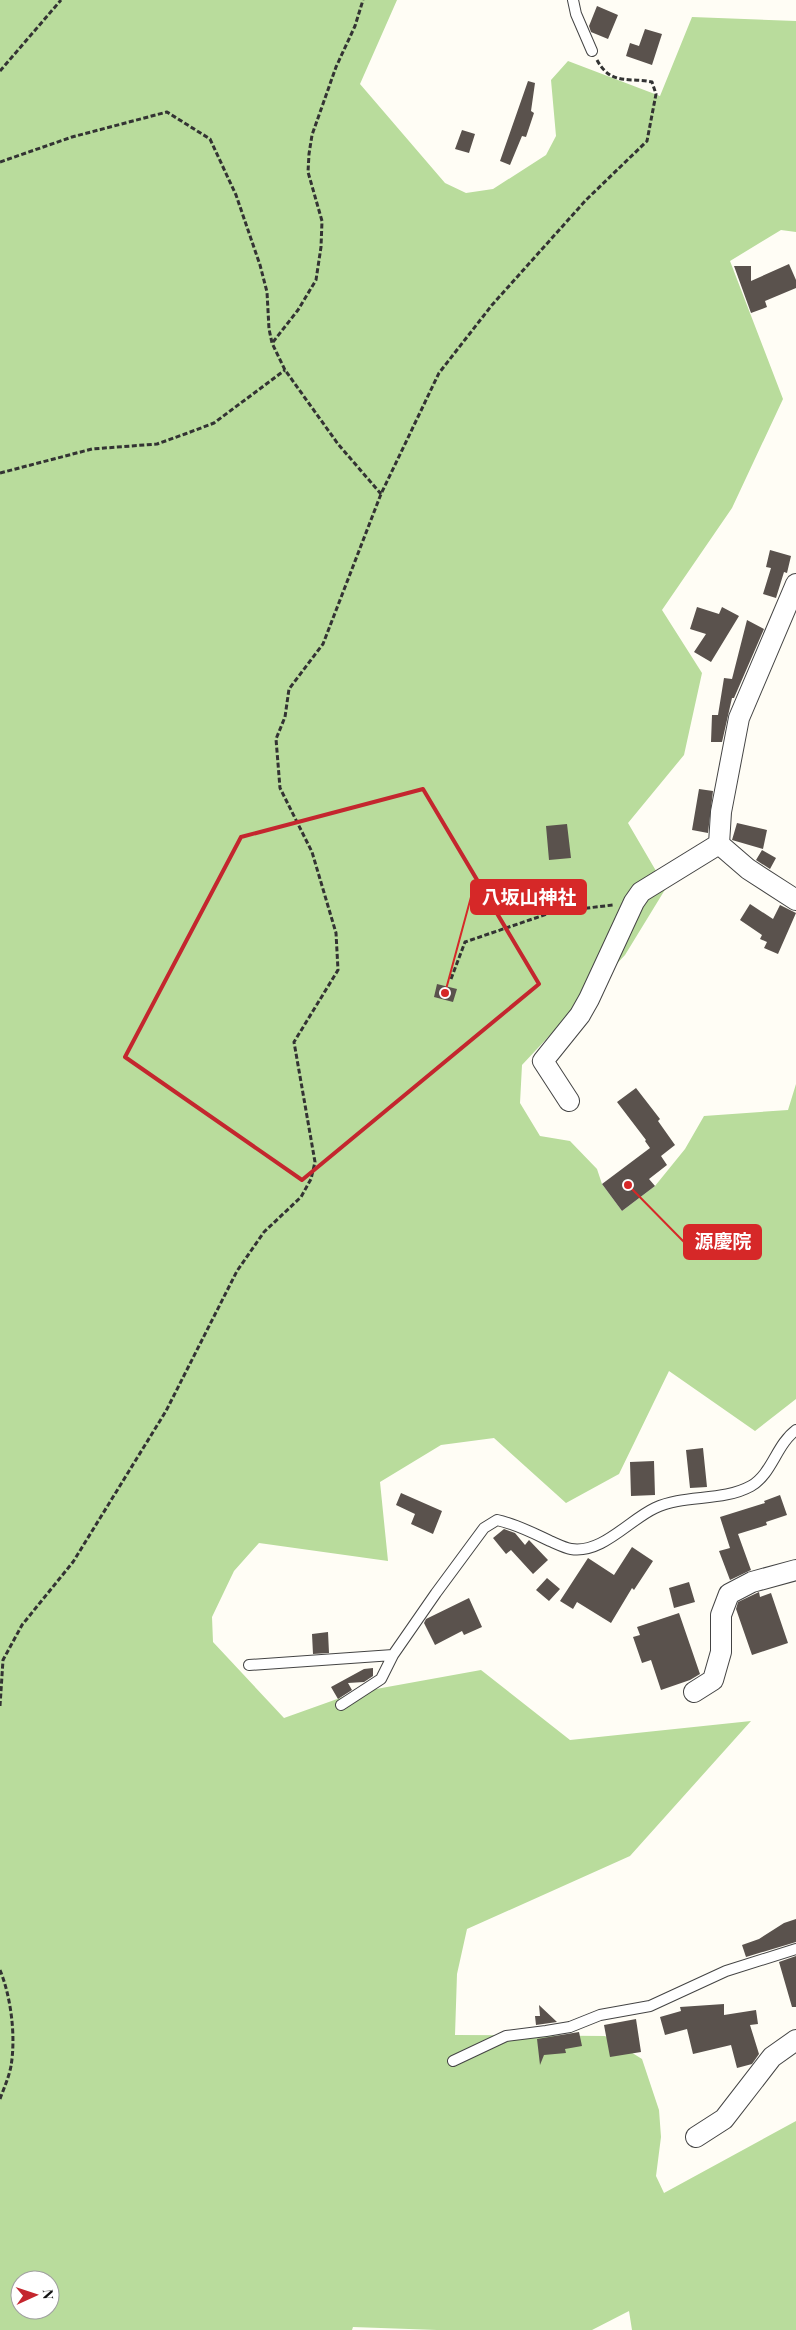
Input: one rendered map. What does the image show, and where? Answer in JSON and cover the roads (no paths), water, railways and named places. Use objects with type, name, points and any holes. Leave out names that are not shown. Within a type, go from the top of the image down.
[{"type":"street","points":[[719,844],[721,812],[739,718],[796,584]]},
{"type":"street","points":[[719,844],[748,869],[796,900]]},
{"type":"street","points":[[569,1101],[543,1061],[580,1015],[634,902],[641,892],[719,844]]},
{"type":"street","points":[[694,1692],[713,1680],[721,1652],[721,1615],[729,1594],[752,1582],[796,1570]]},
{"type":"street","points":[[696,2137],[724,2119],[772,2057],[796,2040]]},
{"type":"street","points":[[758,2074],[796,2055]]},
{"type":"lane","points":[[573,0],[576,14],[592,51]]},
{"type":"lane","points":[[341,1705],[382,1679],[392,1655],[484,1528],[497,1520],[513,1524],[570,1549],[585,1549],[623,1531],[636,1519],[656,1507],[728,1494],[751,1486],[763,1476],[782,1446],[796,1430]]},
{"type":"lane","points":[[249,1665],[392,1655]]},
{"type":"lane","points":[[453,2061],[506,2036],[546,2032],[570,2027],[600,2015],[650,2006],[726,1971],[796,1949]]},
{"type":"place","name":"八坂山神社","points":[[445,993]]},
{"type":"place","name":"源慶院","points":[[628,1185]]}]
